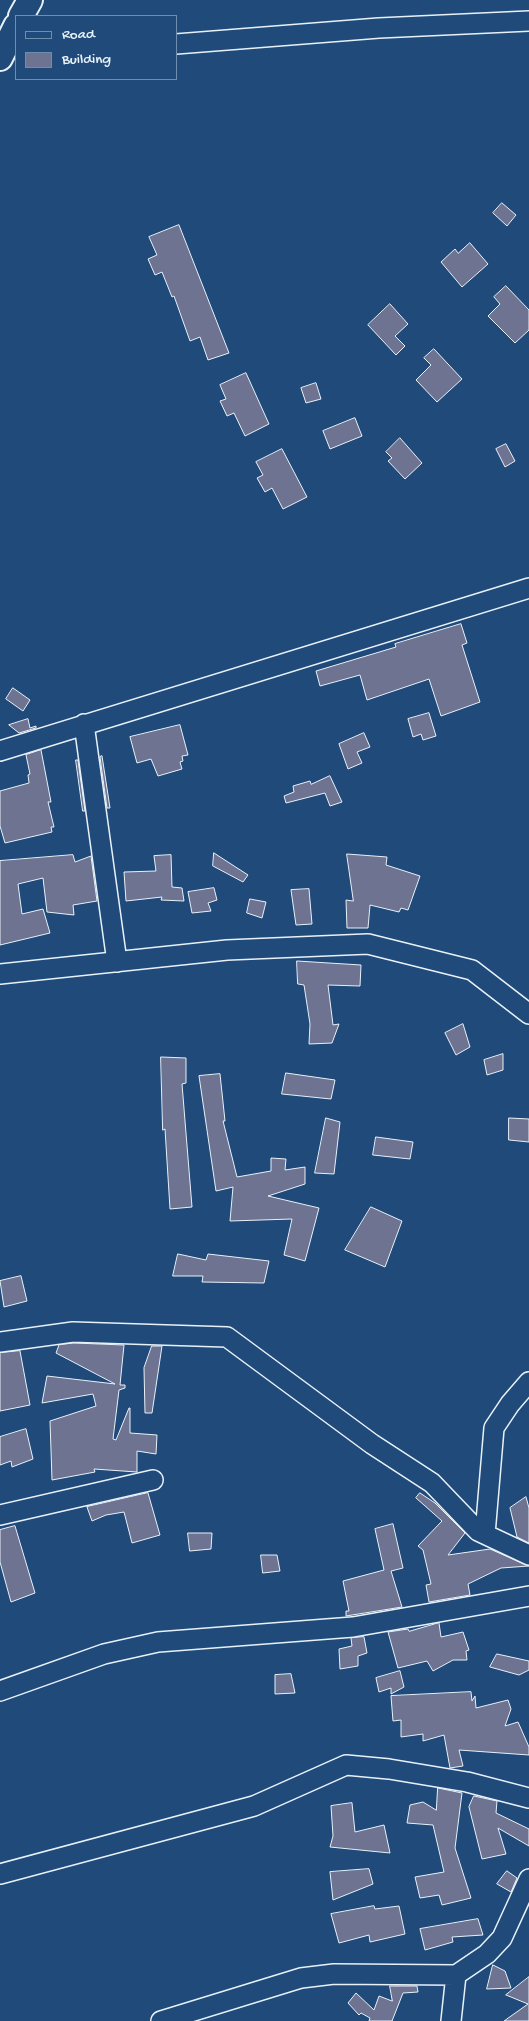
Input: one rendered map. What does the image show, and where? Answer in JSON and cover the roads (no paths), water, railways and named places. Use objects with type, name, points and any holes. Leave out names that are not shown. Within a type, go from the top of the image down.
[{"type":"main road","points":[[22,15],[30,0]]},
{"type":"main road","points":[[0,58],[15,28]]},
{"type":"street","points":[[178,44],[379,28],[529,21]]},
{"type":"street","points":[[0,58],[15,57]]},
{"type":"street","points":[[0,751],[529,588]]},
{"type":"street","points":[[84,724],[117,962]]},
{"type":"street","points":[[0,974],[227,950],[368,944],[472,970],[528,1009]]},
{"type":"street","points":[[0,1342],[74,1332],[209,1334],[228,1337],[372,1444],[432,1482],[478,1531],[529,1555]]},
{"type":"street","points":[[485,1534],[494,1428],[510,1404],[529,1382]]},
{"type":"street","points":[[0,1515],[153,1480]]},
{"type":"street","points":[[0,1691],[104,1654],[158,1642],[352,1627],[529,1596]]},
{"type":"street","points":[[0,1874],[254,1806],[346,1765],[389,1769],[467,1782],[529,1798]]},
{"type":"street","points":[[161,2021],[301,1978],[334,1974],[456,1975],[488,1954],[502,1938],[529,1880]]},
{"type":"street","points":[[451,2021],[456,1975]]}]
